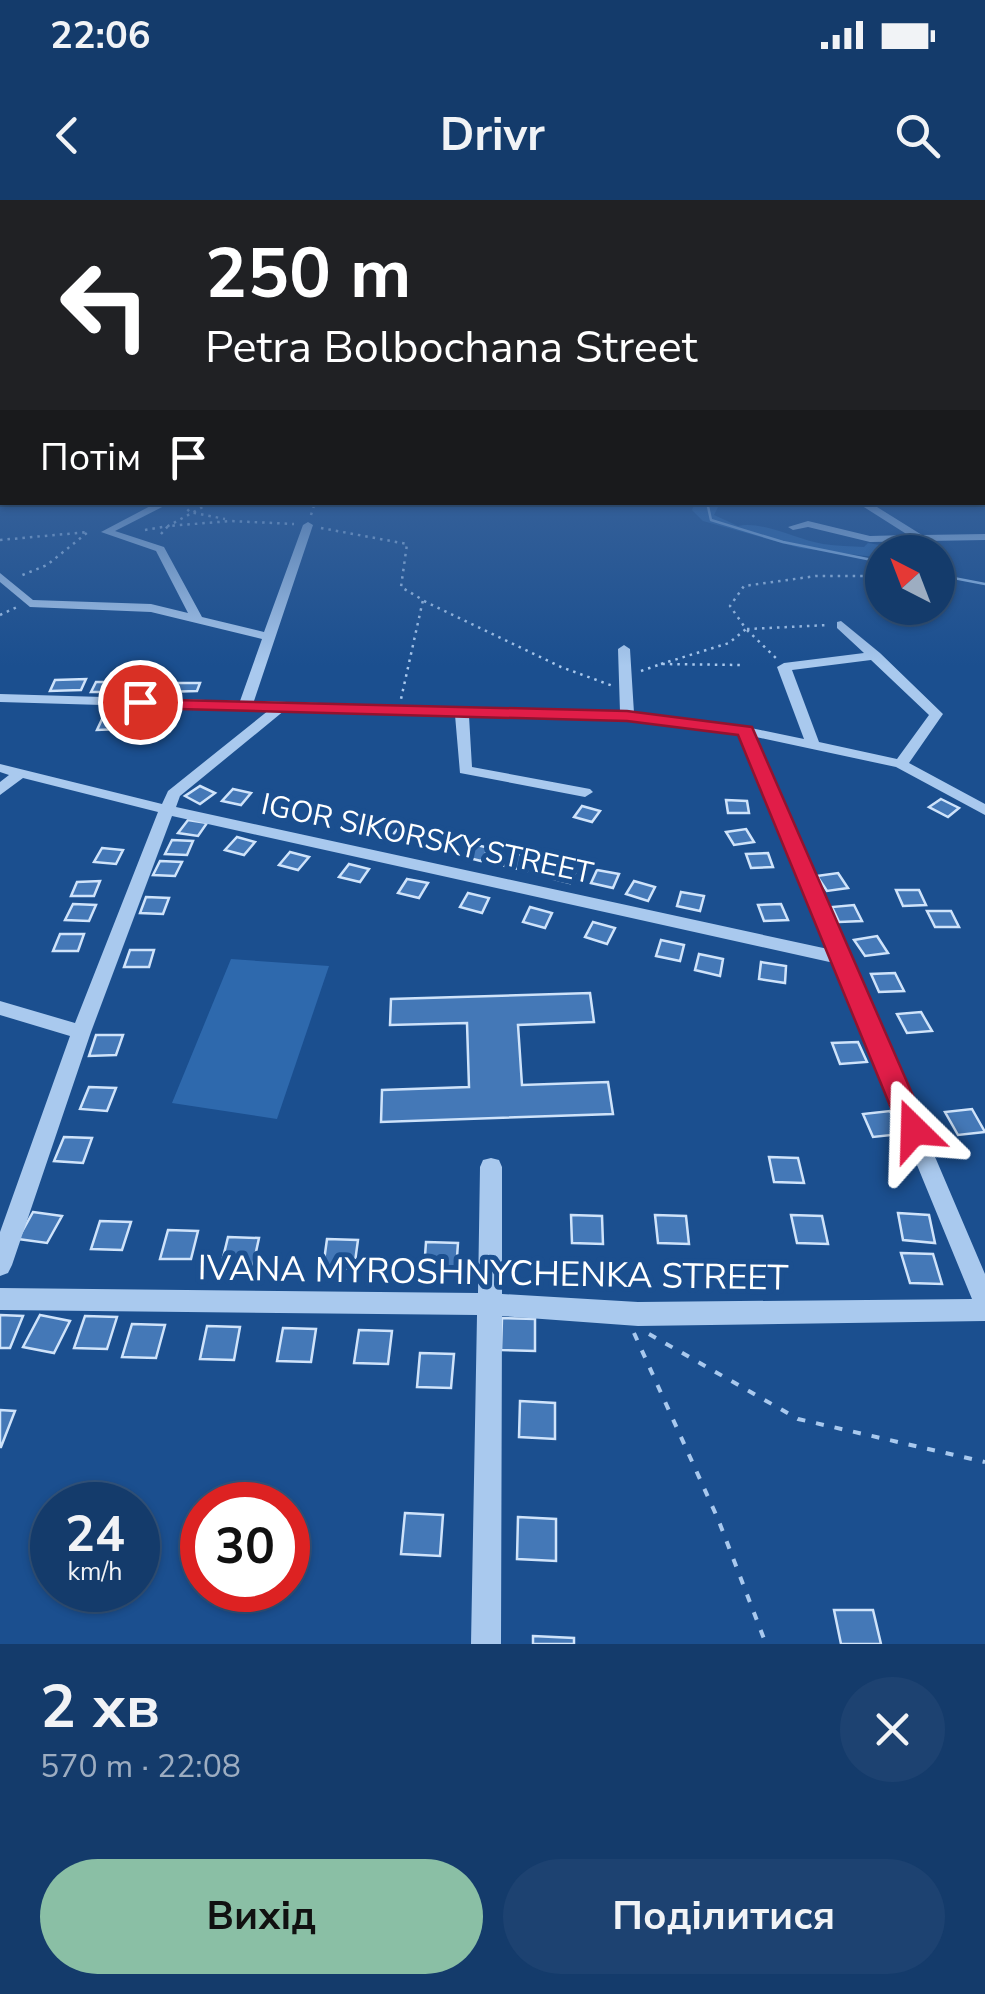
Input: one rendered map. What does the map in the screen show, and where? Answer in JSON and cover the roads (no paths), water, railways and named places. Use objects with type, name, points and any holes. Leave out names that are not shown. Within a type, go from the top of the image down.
[{"type":"street","points":[[107,531],[160,550],[198,619]]},
{"type":"street","points":[[245,706],[306,531]]},
{"type":"street","points":[[839,531],[865,538]]},
{"type":"street","points":[[955,537],[985,537]]},
{"type":"street","points":[[4,578],[29,602],[151,608],[269,637]]},
{"type":"street","points":[[841,625],[936,714],[901,764]]},
{"type":"street","points":[[624,649],[627,716]]},
{"type":"street","points":[[813,745],[784,667],[875,656]]},
{"type":"street","points":[[0,698],[627,716],[746,730],[901,764],[985,810]]},
{"type":"street","points":[[0,1266],[81,1032],[173,794],[281,707]]},
{"type":"street","points":[[462,712],[466,770],[585,792]]},
{"type":"street","points":[[746,730],[985,1302]]},
{"type":"street","name":"IGOR SIKORSKY STREET","points":[[0,768],[168,810],[843,959]]},
{"type":"street","points":[[0,790],[19,774]]},
{"type":"street","points":[[0,1008],[81,1032]]},
{"type":"street","points":[[486,1644],[491,1166]]},
{"type":"street","name":"IVANA MYROSHNYCHENKA STREET","points":[[0,1300],[488,1304],[625,1317],[985,1310]]},
{"type":"waterway","points":[[748,531],[865,559]]},
{"type":"waterway","points":[[955,578],[985,584]]}]
